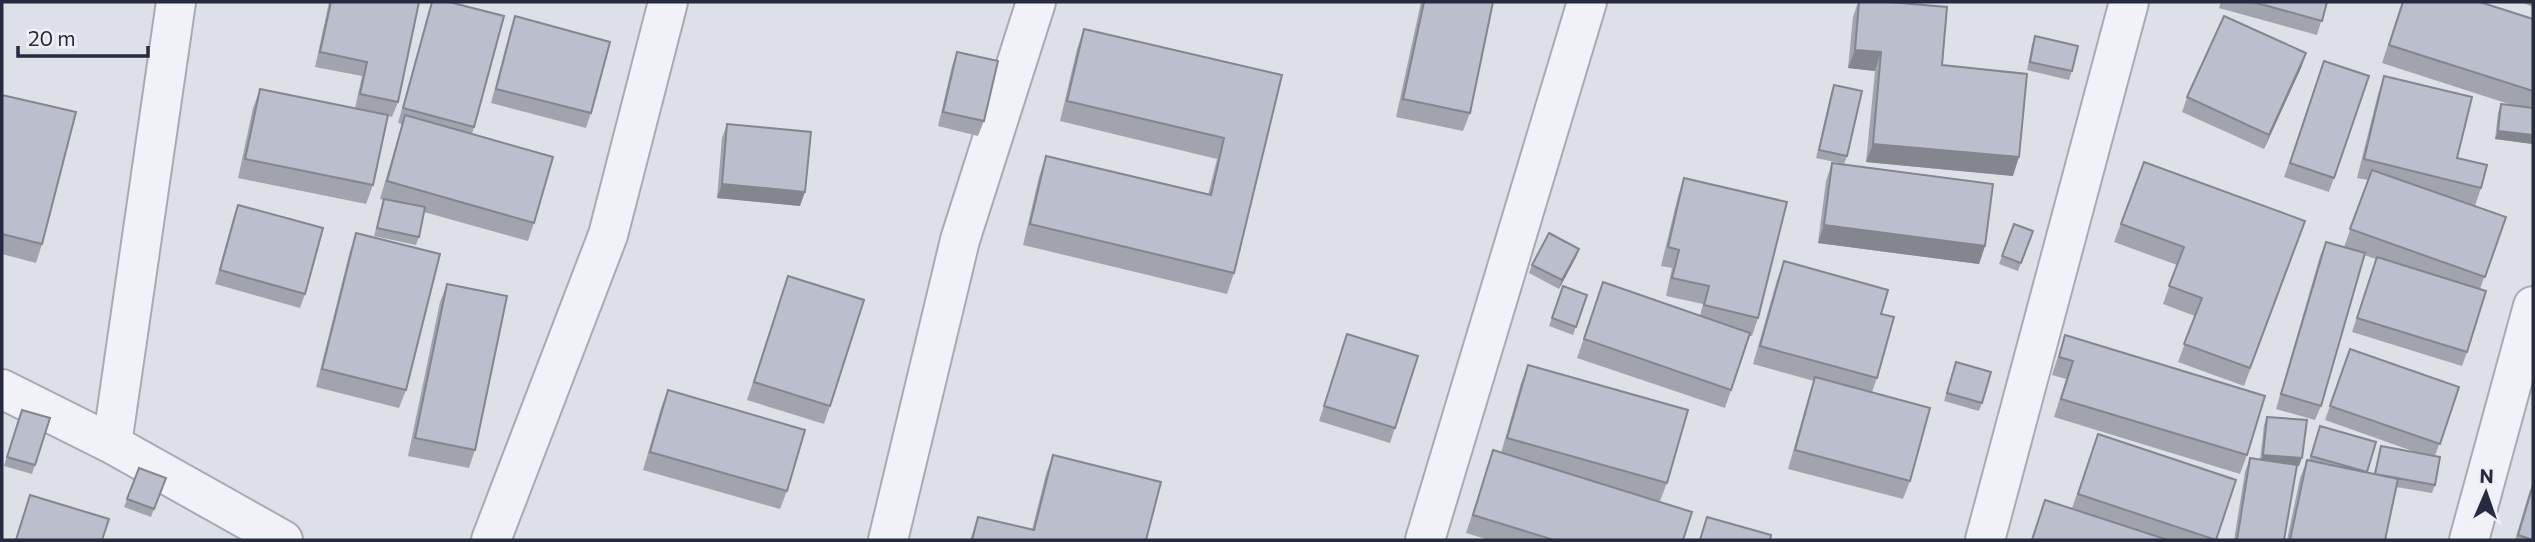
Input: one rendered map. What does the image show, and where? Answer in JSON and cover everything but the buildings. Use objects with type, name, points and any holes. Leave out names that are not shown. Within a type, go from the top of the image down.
[{"type":"street","points":[[113,444],[176,2]]},
{"type":"street","points":[[491,540],[608,235],[668,2]]},
{"type":"street","points":[[888,540],[960,240],[1036,2]]},
{"type":"street","points":[[1424,540],[1587,2]]},
{"type":"street","points":[[1985,540],[2129,2]]},
{"type":"street","points":[[2469,540],[2533,306]]},
{"type":"street","points":[[2,389],[113,444],[283,540]]}]
